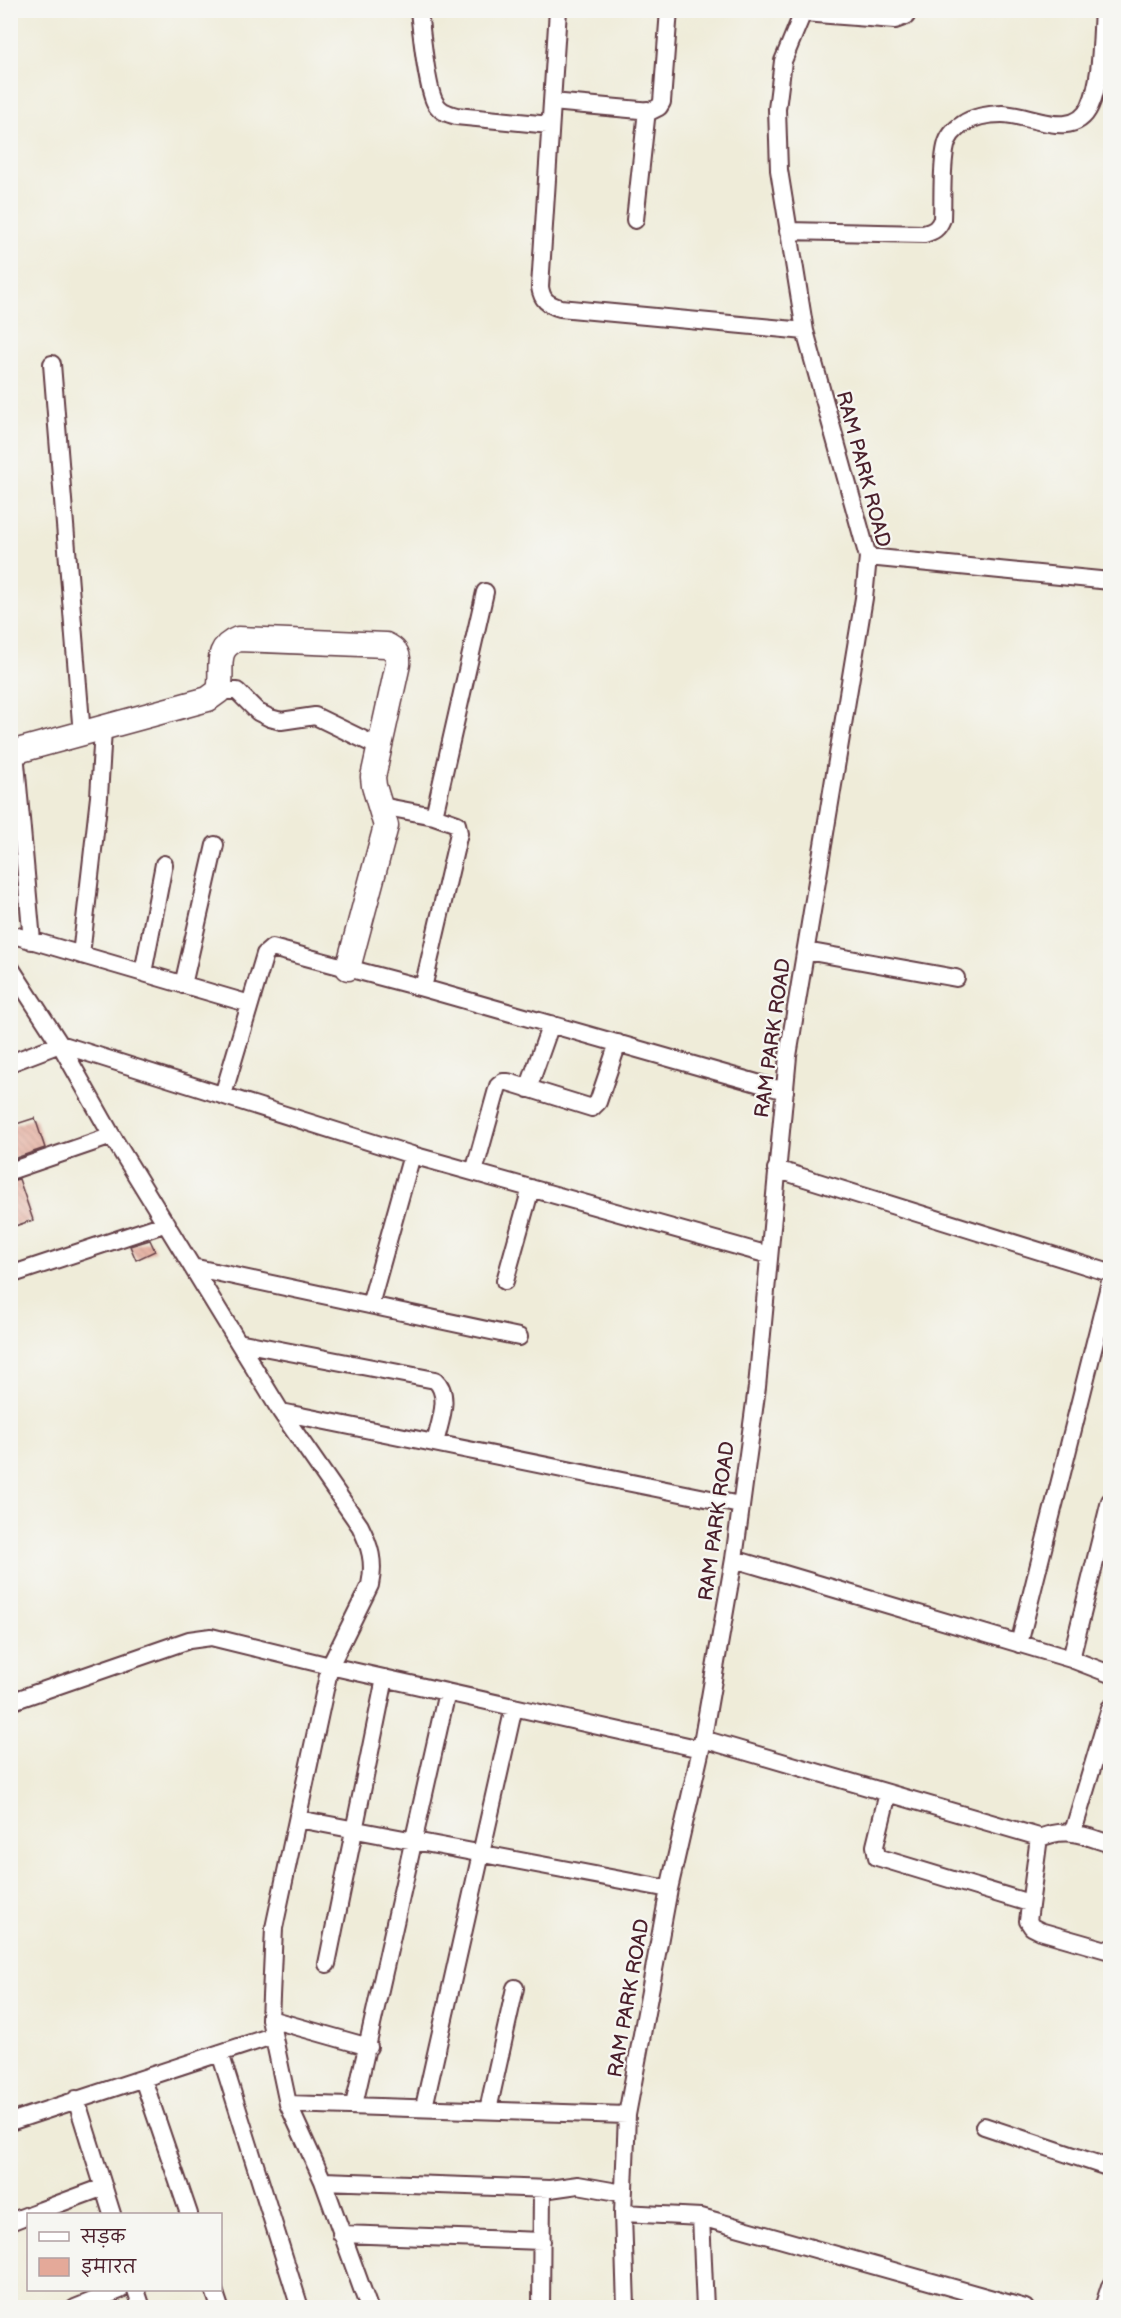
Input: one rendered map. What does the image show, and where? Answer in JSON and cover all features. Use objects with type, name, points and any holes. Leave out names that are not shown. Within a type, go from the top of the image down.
[{"type":"street","points":[[418,10],[430,88],[435,102],[444,113],[550,125]]},
{"type":"street","points":[[558,10],[540,287],[542,297],[549,305],[560,308],[805,331]]},
{"type":"street","points":[[552,102],[656,110],[662,102],[669,10]]},
{"type":"street","points":[[804,12],[895,20],[906,16],[909,10]]},
{"type":"street","points":[[788,231],[924,234],[933,232],[939,227],[942,219],[946,144],[954,130],[966,122],[985,115],[1004,114],[1061,125],[1072,123],[1082,117],[1090,107],[1103,86],[1103,10]]},
{"type":"street","name":"RAM PARK ROAD","points":[[626,2307],[623,2193],[627,2115],[669,1889],[702,1744],[734,1559],[757,1388],[785,1091],[864,598],[867,557],[805,331],[779,170],[777,109],[783,61],[804,12]]},
{"type":"street","points":[[635,220],[646,110]]},
{"type":"street","points":[[52,364],[99,797],[81,955]]},
{"type":"street","points":[[867,557],[1110,581]]},
{"type":"street","points":[[434,816],[485,592]]},
{"type":"street","points":[[219,691],[223,648],[229,642],[238,639],[386,645],[392,647],[398,658],[373,777],[386,826],[385,836],[348,968]]},
{"type":"street","points":[[32,940],[13,753],[208,699],[219,691],[237,691],[258,711],[270,718],[281,721],[315,716],[379,747]]},
{"type":"street","points":[[381,806],[434,816],[457,824],[459,833],[423,988]]},
{"type":"street","points":[[183,985],[215,845]]},
{"type":"street","points":[[143,973],[164,864]]},
{"type":"street","points":[[10,934],[250,1004]]},
{"type":"street","points":[[224,1095],[265,954],[272,948],[423,988],[785,1091]]},
{"type":"street","points":[[806,951],[956,978]]},
{"type":"street","points":[[10,967],[60,1044],[112,1136],[281,1412],[360,1526],[369,1543],[373,1572],[370,1585],[330,1666],[274,1928],[270,2019],[288,2104],[323,2181],[369,2307]]},
{"type":"street","points":[[528,1089],[551,1024]]},
{"type":"street","points":[[474,1172],[498,1086],[502,1082],[587,1108],[596,1106],[618,1043]]},
{"type":"street","points":[[10,1063],[60,1044],[412,1155],[769,1255]]},
{"type":"street","points":[[10,1171],[112,1136]]},
{"type":"street","points":[[370,1305],[412,1155]]},
{"type":"street","points":[[776,1169],[1110,1273]]},
{"type":"street","points":[[506,1281],[531,1188]]},
{"type":"street","points":[[10,1275],[167,1223]]},
{"type":"street","points":[[192,1267],[519,1337]]},
{"type":"street","points":[[1019,1644],[1110,1281]]},
{"type":"street","points":[[238,1342],[435,1380],[443,1390],[444,1398],[435,1443]]},
{"type":"street","points":[[281,1412],[740,1505]]},
{"type":"street","points":[[1071,1659],[1110,1501]]},
{"type":"street","points":[[734,1559],[1071,1659],[1110,1674]]},
{"type":"street","points":[[10,1702],[189,1640],[211,1637],[514,1707],[702,1744],[888,1792],[1039,1837],[1028,1921],[1032,1927],[1110,1950]]},
{"type":"street","points":[[327,1964],[385,1678]]},
{"type":"street","points":[[354,2105],[369,2047],[447,1692]]},
{"type":"street","points":[[424,2107],[514,1707]]},
{"type":"street","points":[[1073,1832],[1110,1708]]},
{"type":"street","points":[[888,1792],[875,1846],[877,1857],[1029,1903]]},
{"type":"street","points":[[298,1819],[669,1889]]},
{"type":"street","points":[[1038,1839],[1052,1833],[1073,1832],[1110,1844]]},
{"type":"street","points":[[488,2110],[515,1988]]},
{"type":"street","points":[[270,2019],[369,2047]]},
{"type":"street","points":[[10,2122],[272,2036]]},
{"type":"street","points":[[220,2053],[300,2307]]},
{"type":"street","points":[[143,2079],[189,2213]]},
{"type":"street","points":[[75,2100],[112,2213]]},
{"type":"street","points":[[288,2104],[627,2115]]},
{"type":"street","points":[[984,2126],[1110,2168]]},
{"type":"street","points":[[323,2181],[542,2189],[578,2185],[623,2193]]},
{"type":"street","points":[[35,2213],[104,2187]]},
{"type":"street","points":[[542,2189],[542,2307]]},
{"type":"street","points":[[623,2213],[701,2217],[1024,2307]]},
{"type":"street","points":[[10,2222],[27,2216]]},
{"type":"street","points":[[701,2217],[705,2307]]},
{"type":"street","points":[[341,2234],[542,2241]]},
{"type":"street","points":[[1103,2307],[1110,2286]]},
{"type":"street","points":[[75,2307],[115,2291]]},
{"type":"street","points":[[137,2291],[142,2307]]},
{"type":"street","points":[[215,2291],[220,2307]]},
{"type":"building","points":[[35,1118],[45,1148],[10,1160],[10,1126]]},
{"type":"building","points":[[19,1179],[33,1220],[15,1226],[10,1211],[10,1181]]},
{"type":"building","points":[[150,1240],[155,1251],[136,1260],[130,1246]]}]
